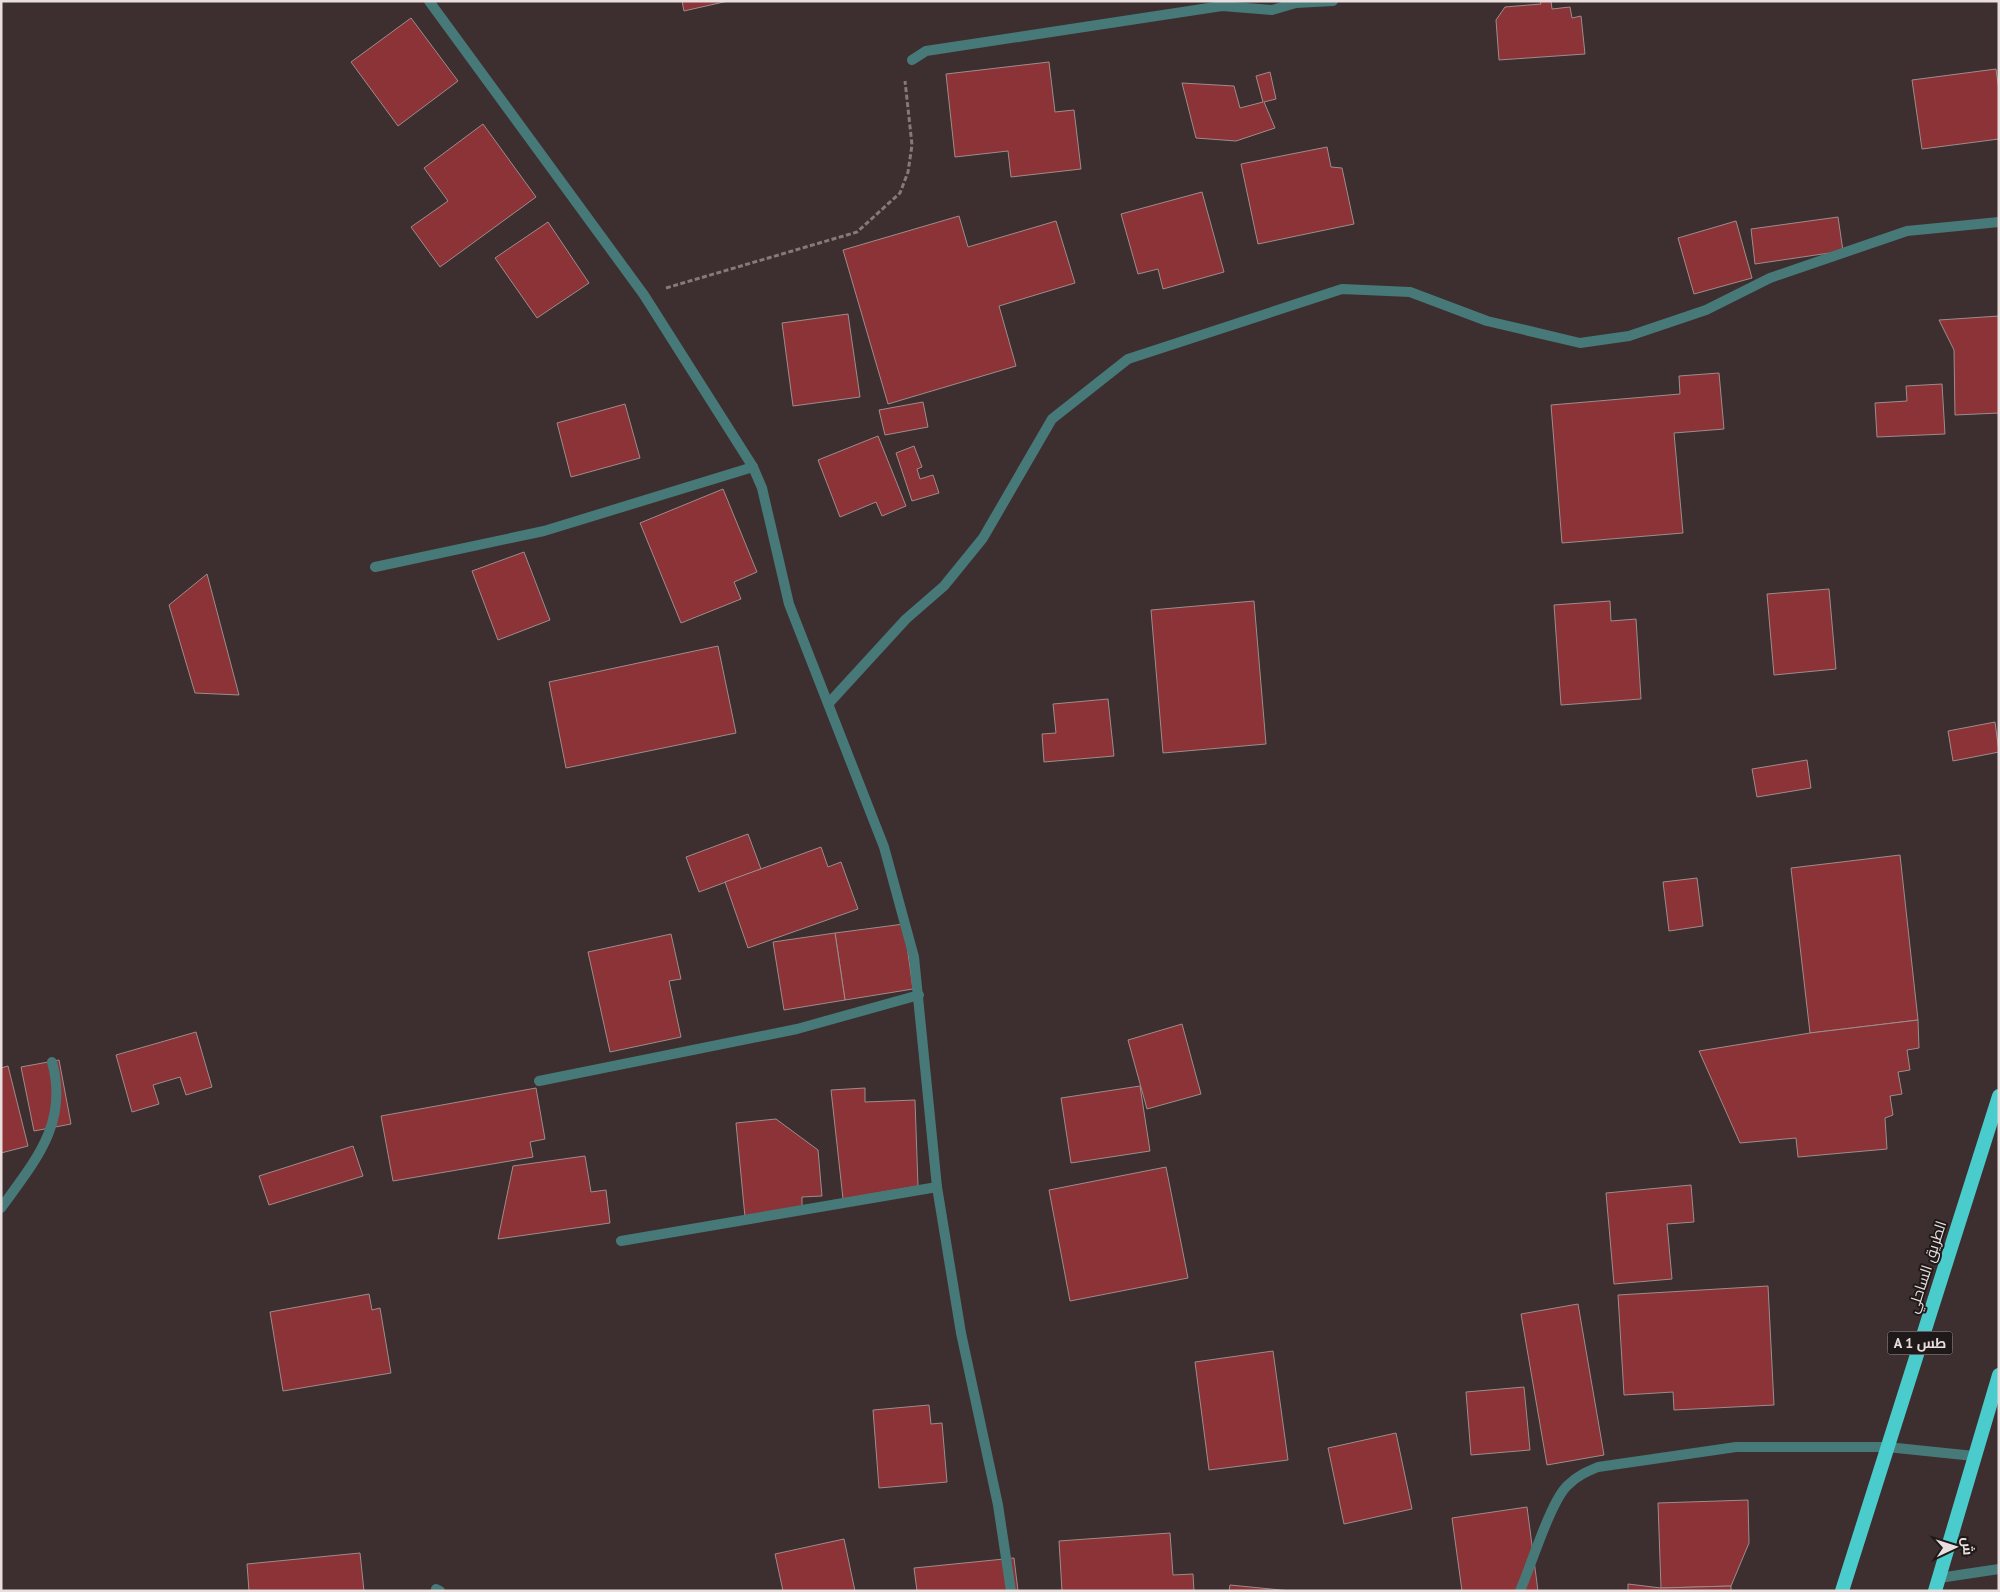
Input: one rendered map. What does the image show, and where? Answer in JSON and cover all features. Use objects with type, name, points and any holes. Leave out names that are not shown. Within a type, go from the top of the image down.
[{"type":"highway","name":"الطريق الساحلي","points":[[1842,1591],[1999,1096]]},
{"type":"highway","points":[[1937,1584],[1999,1376]]},
{"type":"street","points":[[429,1],[644,295],[753,467],[762,488],[788,604],[884,847],[914,957],[937,1187],[961,1333],[998,1505],[1010,1591]]},
{"type":"street","points":[[912,60],[926,51],[1222,6],[1272,10],[1296,3],[1333,1]]},
{"type":"street","points":[[828,703],[906,619],[944,586],[983,538],[1052,419],[1128,359],[1342,289],[1410,292],[1487,321],[1580,343],[1629,336],[1706,310],[1770,278],[1907,231],[1999,222]]},
{"type":"street","points":[[375,567],[544,531],[753,467]]},
{"type":"street","points":[[540,1081],[797,1029],[919,995]]},
{"type":"street","points":[[1,1208],[42,1150],[51,1126],[57,1104],[57,1080],[52,1062]]},
{"type":"street","points":[[621,1241],[937,1187]]},
{"type":"street","points":[[1520,1591],[1552,1510],[1566,1486],[1581,1474],[1598,1467],[1736,1447],[1887,1447],[1974,1456]]},
{"type":"street","points":[[1937,1584],[1999,1569]]},
{"type":"path","points":[[644,295],[857,232],[900,193],[908,172],[912,145],[905,80],[912,60]]},
{"type":"building","points":[[682,1],[728,1],[684,11]]},
{"type":"building","points":[[1540,1],[1551,1],[1552,9],[1570,7],[1572,18],[1581,16],[1585,54],[1499,60],[1496,20],[1505,7],[1541,4]]},
{"type":"building","points":[[411,18],[458,81],[398,126],[351,62]]},
{"type":"building","points":[[1049,62],[1055,112],[1074,110],[1081,169],[1011,177],[1008,151],[955,157],[946,74]]},
{"type":"building","points":[[1996,69],[1999,91],[1999,139],[1922,149],[1912,80]]},
{"type":"building","points":[[1270,72],[1276,99],[1264,102],[1275,128],[1236,141],[1196,138],[1182,83],[1234,86],[1240,108],[1263,102],[1256,76]]},
{"type":"building","points":[[483,124],[536,197],[440,267],[411,227],[448,201],[424,168]]},
{"type":"building","points":[[1327,147],[1331,167],[1342,168],[1354,224],[1258,244],[1241,164]]},
{"type":"building","points":[[1202,192],[1224,272],[1163,289],[1158,269],[1138,274],[1121,214]]},
{"type":"building","points":[[959,216],[968,247],[1056,221],[1075,283],[999,306],[1016,366],[888,404],[843,250]]},
{"type":"building","points":[[1838,217],[1843,251],[1755,264],[1751,229]]},
{"type":"building","points":[[1736,221],[1752,278],[1694,294],[1678,238]]},
{"type":"building","points":[[548,222],[589,283],[537,318],[495,258]]},
{"type":"building","points":[[848,314],[860,397],[793,406],[782,323]]},
{"type":"building","points":[[1999,316],[1999,413],[1955,415],[1954,350],[1939,320]]},
{"type":"building","points":[[1719,373],[1724,429],[1674,433],[1683,533],[1562,543],[1551,405],[1680,394],[1679,376]]},
{"type":"building","points":[[1942,384],[1945,434],[1877,437],[1875,403],[1907,401],[1906,386]]},
{"type":"building","points":[[923,402],[928,427],[885,435],[879,410]]},
{"type":"building","points":[[625,404],[640,458],[571,477],[557,423]]},
{"type":"building","points":[[878,436],[906,506],[882,516],[876,502],[840,517],[818,460]]},
{"type":"building","points":[[914,446],[922,467],[917,469],[920,479],[933,475],[939,493],[912,501],[896,453]]},
{"type":"building","points":[[723,489],[757,572],[734,582],[741,599],[681,623],[640,523]]},
{"type":"building","points":[[524,552],[550,620],[498,640],[472,571]]},
{"type":"building","points":[[207,574],[239,695],[195,693],[169,605]]},
{"type":"building","points":[[1829,589],[1836,669],[1774,675],[1767,594]]},
{"type":"building","points":[[1254,601],[1266,744],[1163,753],[1151,610]]},
{"type":"building","points":[[1610,601],[1611,621],[1636,619],[1641,699],[1561,705],[1554,605]]},
{"type":"building","points":[[718,646],[736,733],[566,768],[549,682]]},
{"type":"building","points":[[1108,699],[1114,756],[1044,762],[1042,734],[1056,733],[1053,704]]},
{"type":"building","points":[[1995,722],[1999,752],[1953,761],[1948,731]]},
{"type":"building","points":[[1807,760],[1811,788],[1757,797],[1752,769]]},
{"type":"building","points":[[748,834],[761,869],[699,892],[686,857]]},
{"type":"building","points":[[821,847],[828,867],[841,862],[858,909],[748,948],[725,882]]},
{"type":"building","points":[[1900,855],[1918,1020],[1810,1033],[1791,868]]},
{"type":"building","points":[[1697,878],[1703,926],[1669,931],[1663,882]]},
{"type":"building","points":[[904,924],[913,989],[845,1000],[835,933]]},
{"type":"building","points":[[835,933],[845,1000],[784,1010],[773,942]]},
{"type":"building","points":[[671,934],[681,979],[669,981],[681,1037],[610,1052],[588,952]]},
{"type":"building","points":[[1918,1020],[1919,1048],[1907,1050],[1910,1070],[1898,1072],[1902,1094],[1890,1096],[1893,1115],[1885,1118],[1887,1149],[1798,1157],[1796,1138],[1740,1143],[1699,1051],[1810,1033]]},
{"type":"building","points":[[1182,1024],[1201,1094],[1147,1109],[1128,1040]]},
{"type":"building","points":[[196,1032],[212,1087],[186,1095],[180,1077],[153,1085],[159,1104],[132,1112],[116,1055]]},
{"type":"building","points":[[59,1060],[71,1124],[34,1131],[21,1067]]},
{"type":"building","points":[[8,1066],[28,1146],[1,1153],[1,1068]]},
{"type":"building","points":[[1140,1086],[1150,1151],[1071,1163],[1061,1098]]},
{"type":"building","points":[[536,1088],[545,1139],[530,1142],[533,1157],[393,1181],[381,1116]]},
{"type":"building","points":[[865,1088],[865,1102],[915,1100],[918,1186],[843,1199],[831,1090]]},
{"type":"building","points":[[776,1119],[818,1150],[822,1196],[802,1197],[802,1208],[745,1217],[736,1123]]},
{"type":"building","points":[[353,1146],[363,1176],[269,1205],[259,1176]]},
{"type":"building","points":[[585,1156],[591,1192],[606,1190],[610,1223],[498,1239],[513,1166]]},
{"type":"building","points":[[1166,1167],[1188,1278],[1070,1301],[1049,1190]]},
{"type":"building","points":[[1691,1185],[1694,1222],[1667,1224],[1672,1279],[1614,1284],[1606,1193]]},
{"type":"building","points":[[1768,1286],[1774,1405],[1674,1410],[1673,1392],[1624,1395],[1618,1295]]},
{"type":"building","points":[[369,1294],[372,1310],[380,1308],[391,1373],[283,1391],[270,1312]]},
{"type":"building","points":[[1578,1304],[1604,1455],[1547,1465],[1521,1314]]},
{"type":"building","points":[[1273,1351],[1288,1460],[1209,1470],[1195,1362]]},
{"type":"building","points":[[1524,1387],[1530,1450],[1471,1455],[1466,1392]]},
{"type":"building","points":[[929,1405],[931,1424],[942,1423],[947,1482],[879,1488],[873,1410]]},
{"type":"building","points":[[1396,1433],[1412,1509],[1344,1524],[1328,1448]]},
{"type":"building","points":[[1748,1500],[1749,1543],[1731,1586],[1661,1588],[1658,1503]]},
{"type":"building","points":[[1527,1507],[1538,1591],[1462,1591],[1452,1518]]},
{"type":"building","points":[[1170,1533],[1173,1575],[1193,1574],[1194,1591],[1062,1591],[1059,1541]]},
{"type":"building","points":[[844,1539],[855,1591],[783,1591],[775,1554]]},
{"type":"building","points":[[360,1553],[364,1591],[249,1591],[247,1564]]},
{"type":"building","points":[[1014,1558],[1018,1591],[917,1591],[914,1568]]},
{"type":"building","points":[[1628,1584],[1661,1588],[1731,1586],[1731,1591],[1628,1591]]},
{"type":"building","points":[[1230,1585],[1291,1591],[1229,1591]]}]
